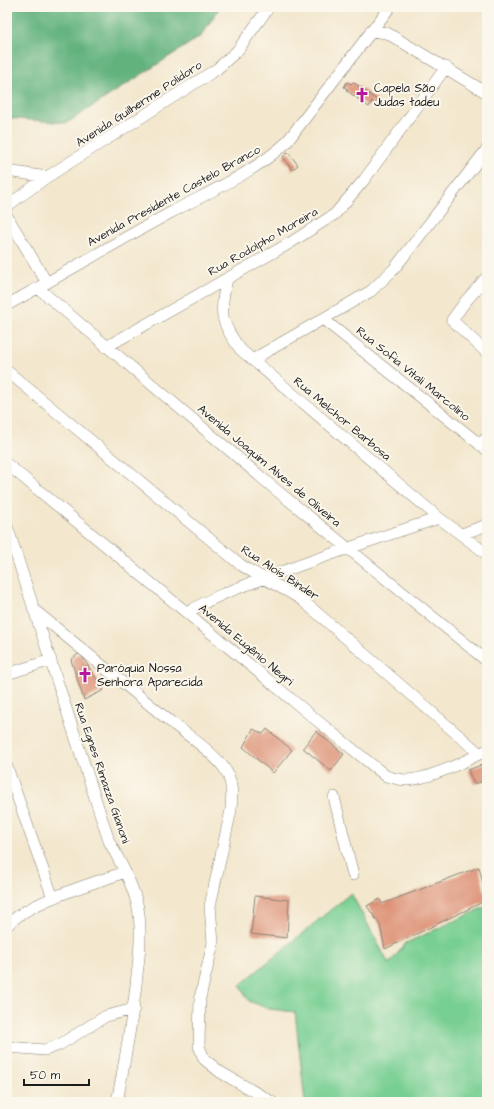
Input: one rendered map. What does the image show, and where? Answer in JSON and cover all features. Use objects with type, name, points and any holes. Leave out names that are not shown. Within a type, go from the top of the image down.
[{"type":"street","name":"Avenida Guilherme Polidoro","points":[[7,206],[47,177],[217,69],[237,51],[269,7]]},
{"type":"street","name":"Avenida Presidente Castelo Branco","points":[[7,305],[170,213],[254,168],[271,157],[286,143],[390,7]]},
{"type":"street","points":[[371,31],[387,33],[446,67],[487,93]]},
{"type":"street","name":"Rua Rodolpho Moreira","points":[[106,347],[290,244],[335,214],[364,180],[446,67]]},
{"type":"street","points":[[252,360],[371,291],[386,278],[487,149]]},
{"type":"street","points":[[7,171],[47,177]]},
{"type":"street","name":"Avenida Joaquim Alves de Oliveira","points":[[7,216],[43,285],[106,347],[348,548],[487,661]]},
{"type":"street","points":[[487,278],[465,302],[452,320],[487,354]]},
{"type":"street","name":"Rua Melchor Barbosa","points":[[227,279],[222,298],[224,324],[231,337],[241,350],[439,518],[487,554]]},
{"type":"street","name":"Rua Sofia Vitali Marcolino","points":[[323,319],[485,444]]},
{"type":"street","name":"Rua Alois Binder","points":[[7,371],[241,565],[302,600],[483,752]]},
{"type":"street","name":"Avenida Eugênio Negri","points":[[7,464],[386,776],[402,780],[420,778],[483,752]]},
{"type":"street","points":[[187,613],[201,604],[226,592],[348,548],[439,518]]},
{"type":"street","points":[[462,534],[487,525]]},
{"type":"street","name":"Rua Egnes Rimazza Gianoni","points":[[7,526],[109,841],[125,872],[137,907],[140,925],[140,948],[134,1009],[117,1102]]},
{"type":"street","points":[[33,609],[186,734],[220,763],[226,771],[232,794],[231,810],[210,906],[212,943],[200,998],[199,1046],[204,1059],[220,1072],[272,1102]]},
{"type":"street","points":[[7,674],[51,660]]},
{"type":"street","points":[[7,767],[54,898]]},
{"type":"street","points":[[334,797],[353,875]]},
{"type":"street","points":[[7,925],[21,915],[54,898],[125,872]]},
{"type":"street","points":[[7,1047],[45,1050],[59,1046],[106,1016],[134,1009]]},
{"type":"green space","points":[[7,7],[220,7],[201,36],[67,123],[7,118]]},
{"type":"green space","points":[[351,893],[389,964],[406,943],[487,906],[487,1102],[305,1102],[295,1012],[269,1009],[249,1001],[240,985]]},
{"type":"building","name":"Capela São Judas tadeu","points":[[347,82],[351,84],[353,82],[377,100],[375,104],[372,101],[369,107],[346,90],[348,89],[344,87]]},
{"type":"building","points":[[288,152],[298,165],[292,170],[283,157]]},
{"type":"building","name":"Paróquia Nossa Senhora Aparecida","points":[[78,654],[81,655],[104,690],[84,700],[71,660]]},
{"type":"building","points":[[253,729],[263,734],[267,729],[292,750],[273,773],[243,747]]},
{"type":"building","points":[[316,731],[344,754],[331,771],[303,748]]},
{"type":"building","points":[[487,763],[487,780],[474,784],[468,770]]},
{"type":"building","points":[[479,867],[487,900],[385,949],[380,925],[367,906],[380,899],[382,904]]},
{"type":"building","points":[[255,896],[289,900],[287,938],[251,934]]},
{"type":"place","name":"Capela São Judas tadeu","points":[[362,95]]},
{"type":"place","name":"Paróquia Nossa Senhora Aparecida","points":[[85,675]]}]
